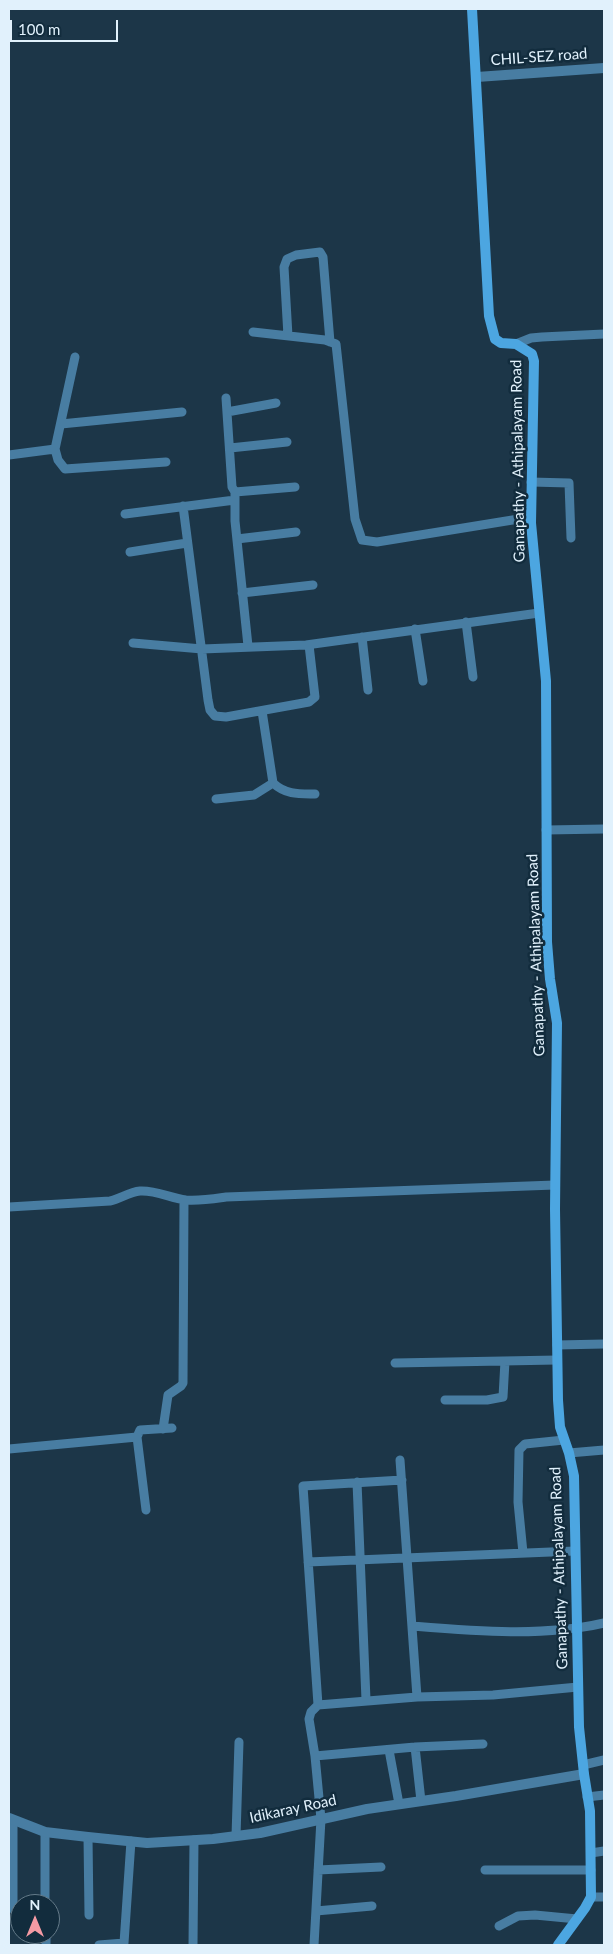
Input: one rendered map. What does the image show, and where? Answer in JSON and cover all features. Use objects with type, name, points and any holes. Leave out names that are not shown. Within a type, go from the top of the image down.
[{"type":"main road","name":"Ganapathy - Athipalayam Road","points":[[472,9],[489,316],[495,339],[501,343],[516,344],[532,354],[534,361],[531,517],[546,682],[548,745],[546,830],[547,942],[550,980],[557,1023],[555,1185],[557,1360],[560,1427],[569,1453],[574,1476],[578,1687],[583,1770],[590,1811],[591,1853],[590,1896],[577,1919],[558,1945]]},
{"type":"street","name":"CHIL-SEZ road","points":[[476,77],[604,68]]},
{"type":"street","points":[[288,336],[284,268],[287,259],[296,255],[320,252],[323,257],[330,342]]},
{"type":"street","points":[[253,332],[336,344],[355,519],[362,540],[377,542],[531,517]]},
{"type":"street","points":[[516,344],[536,337],[604,334]]},
{"type":"street","points":[[75,357],[55,449],[58,460],[65,469],[166,462]]},
{"type":"street","points":[[226,398],[232,487],[235,496],[236,539],[248,646]]},
{"type":"street","points":[[227,412],[276,403]]},
{"type":"street","points":[[60,424],[182,412]]},
{"type":"street","points":[[230,448],[287,442]]},
{"type":"street","points":[[9,455],[55,449]]},
{"type":"street","points":[[532,482],[569,483],[572,538]]},
{"type":"street","points":[[126,514],[295,487]]},
{"type":"street","points":[[183,506],[208,700],[210,710],[215,716],[226,717],[309,702],[315,697],[310,644]]},
{"type":"street","points":[[236,539],[296,532]]},
{"type":"street","points":[[130,552],[188,543]]},
{"type":"street","points":[[242,593],[313,585]]},
{"type":"street","points":[[133,643],[202,649],[310,644],[539,613]]},
{"type":"street","points":[[466,622],[473,677]]},
{"type":"street","points":[[415,629],[423,682]]},
{"type":"street","points":[[362,637],[368,690]]},
{"type":"street","points":[[262,711],[273,783],[280,790],[291,793],[316,794]]},
{"type":"street","points":[[216,798],[254,795],[273,783]]},
{"type":"street","points":[[546,830],[604,829]]},
{"type":"street","points":[[9,1207],[110,1201],[132,1192],[142,1191],[159,1192],[184,1200],[205,1200],[226,1197],[555,1185]]},
{"type":"street","points":[[146,1510],[138,1437],[140,1430],[167,1428],[169,1393],[181,1386],[182,1383],[184,1200]]},
{"type":"street","points":[[557,1346],[604,1344]]},
{"type":"street","points":[[395,1363],[557,1360]]},
{"type":"street","points":[[445,1400],[487,1400],[503,1397],[505,1361]]},
{"type":"street","points":[[9,1449],[138,1437]]},
{"type":"street","points":[[523,1553],[518,1502],[518,1450],[526,1444],[564,1440]]},
{"type":"street","points":[[569,1453],[604,1450]]},
{"type":"street","points":[[400,1460],[417,1697]]},
{"type":"street","points":[[314,1945],[321,1819],[315,1756],[309,1719],[318,1705],[303,1486],[402,1480]]},
{"type":"street","points":[[358,1482],[366,1700]]},
{"type":"street","points":[[308,1562],[575,1551]]},
{"type":"street","points":[[412,1626],[474,1631],[577,1629],[604,1623]]},
{"type":"street","points":[[318,1705],[325,1706],[366,1700],[417,1697],[493,1695],[578,1687]]},
{"type":"street","points":[[236,1836],[239,1742]]},
{"type":"street","points":[[315,1756],[415,1747],[483,1744]]},
{"type":"street","points":[[415,1747],[421,1801]]},
{"type":"street","points":[[389,1750],[399,1804]]},
{"type":"street","points":[[583,1770],[604,1760]]},
{"type":"street","name":"Idikaray Road","points":[[11,1819],[45,1832],[88,1838],[131,1842],[194,1840],[260,1833],[367,1809],[421,1801],[583,1770]]},
{"type":"street","points":[[587,1797],[604,1795]]},
{"type":"street","points":[[11,1819],[13,1894]]},
{"type":"street","points":[[45,1832],[45,1894]]},
{"type":"street","points":[[88,1838],[89,1915]]},
{"type":"street","points":[[193,1945],[194,1840]]},
{"type":"street","points":[[99,1945],[124,1943],[131,1842]]},
{"type":"street","points":[[591,1853],[604,1851]]},
{"type":"street","points":[[318,1870],[381,1867]]},
{"type":"street","points":[[485,1870],[591,1870]]},
{"type":"street","points":[[590,1896],[604,1897]]},
{"type":"street","points":[[316,1911],[372,1906]]},
{"type":"street","points":[[499,1926],[518,1916],[535,1915],[577,1919]]}]
